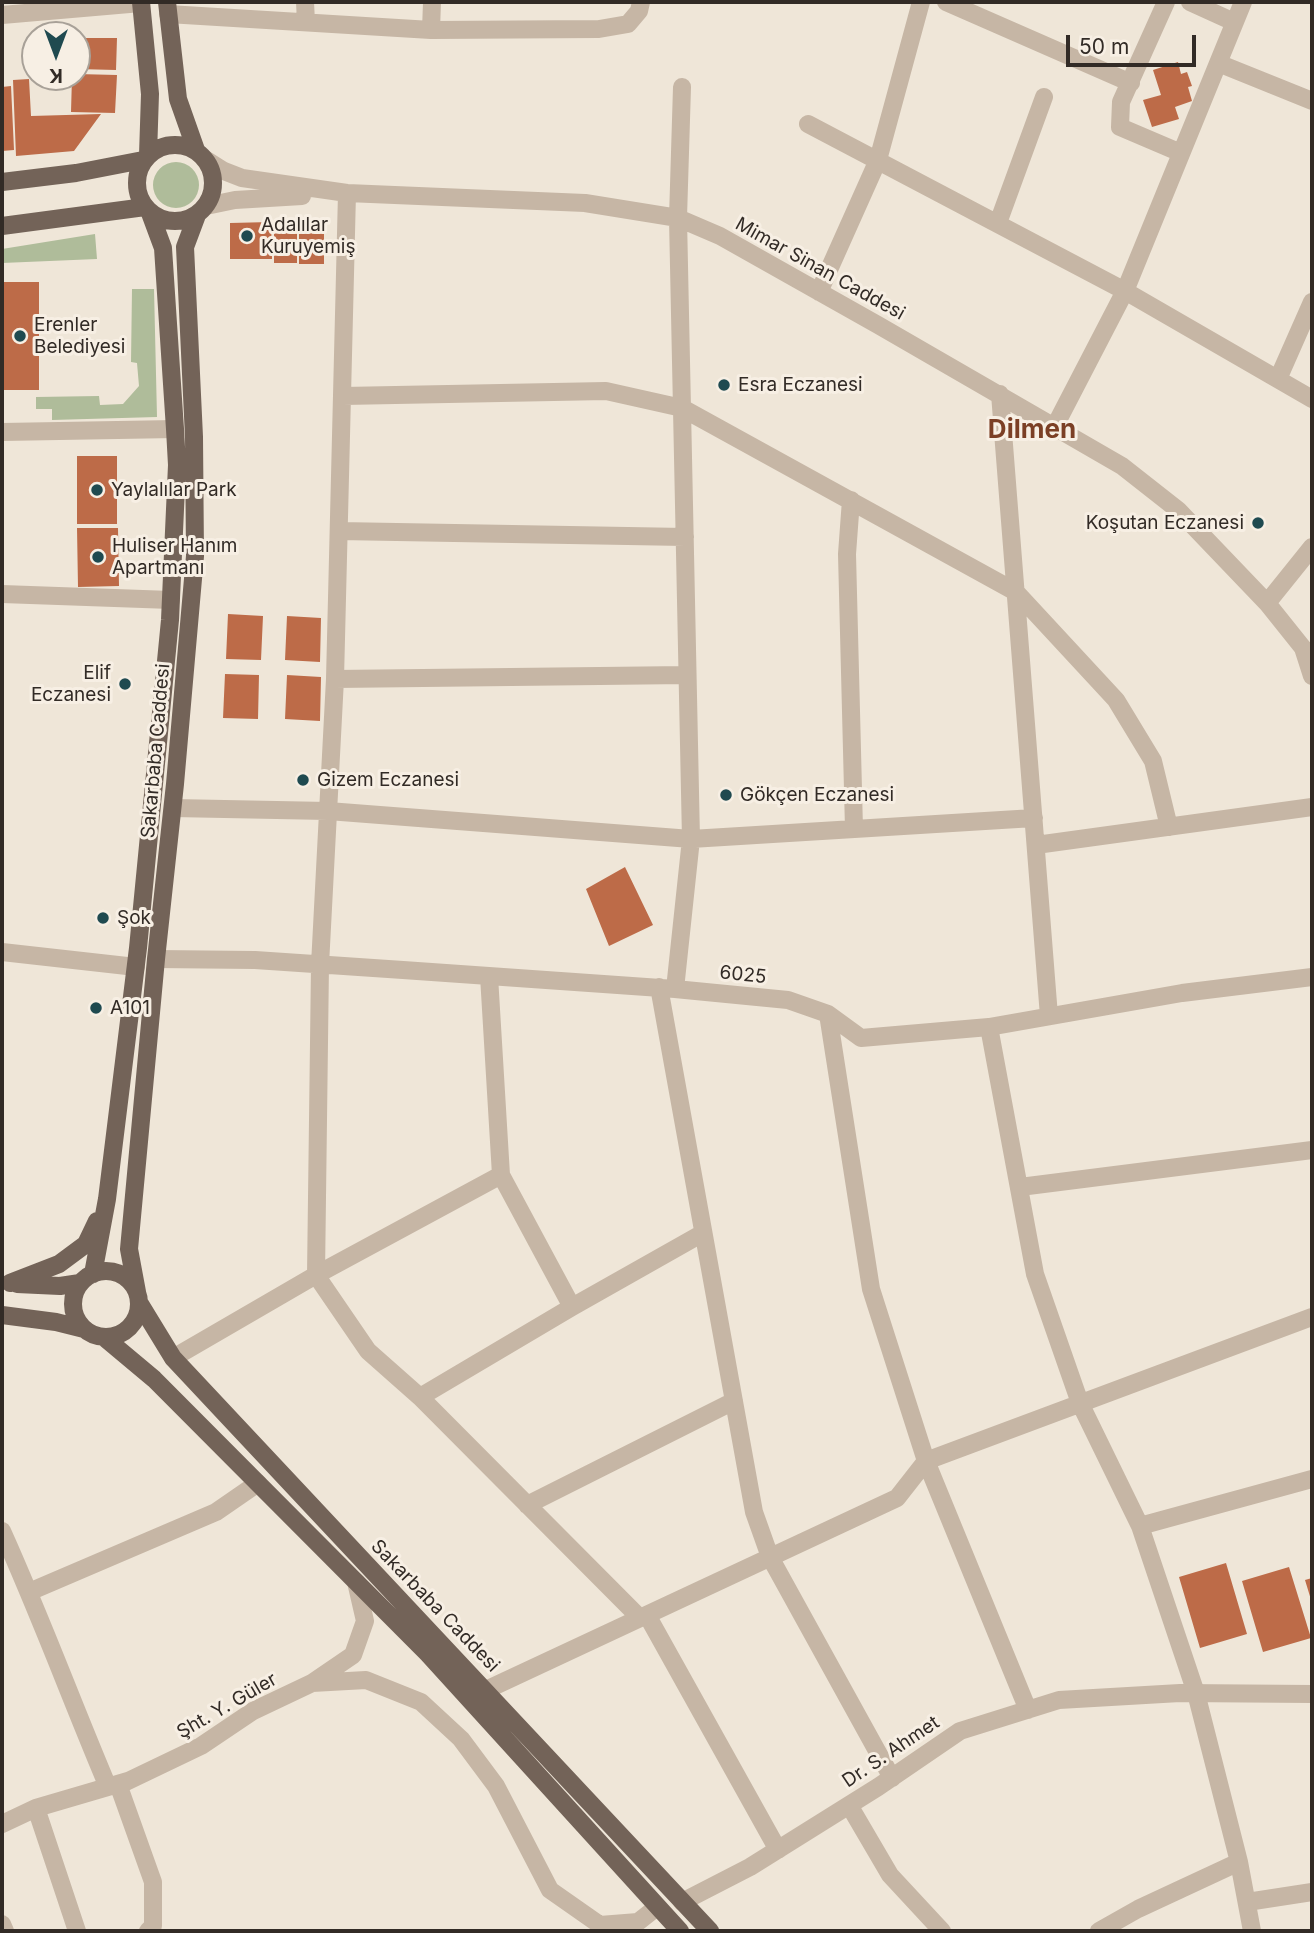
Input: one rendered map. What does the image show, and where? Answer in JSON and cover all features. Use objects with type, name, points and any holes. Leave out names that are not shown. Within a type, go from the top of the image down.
[{"type":"main road","points":[[141,2],[150,94],[145,158],[136,184],[139,197],[147,210],[161,219],[174,222],[186,220],[202,210],[212,195],[214,182],[212,170],[201,155],[178,99],[167,8]]},
{"type":"main road","points":[[2,182],[76,173],[145,158],[158,148],[171,145],[184,145],[201,155]]},
{"type":"main road","points":[[2,226],[147,210]]},
{"type":"main road","name":"Sakarbaba Caddesi","points":[[87,1279],[107,1199],[136,967],[171,600],[177,465],[175,429],[163,248],[147,210]]},
{"type":"main road","name":"Sakarbaba Caddesi","points":[[202,210],[184,247],[194,437],[195,556],[129,1249],[139,1298],[173,1358],[710,1931]]},
{"type":"main road","points":[[6,1283],[59,1264],[86,1244],[107,1199]]},
{"type":"main road","points":[[2,1315],[56,1322],[105,1338],[116,1336],[133,1324],[138,1314],[139,1298],[132,1283],[114,1272],[104,1271],[60,1286],[6,1283]]},
{"type":"main road","points":[[84,1329],[74,1312],[73,1302],[87,1279]]},
{"type":"main road","name":"Sakarbaba Caddesi","points":[[105,1338],[154,1379],[428,1654],[680,1931]]},
{"type":"street","points":[[2,15],[141,2]]},
{"type":"street","points":[[305,2],[306,22]]},
{"type":"street","points":[[430,30],[432,2]]},
{"type":"street","points":[[167,8],[306,22],[430,30],[598,29],[628,24],[639,12],[640,2]]},
{"type":"street","points":[[819,292],[878,160],[921,2]]},
{"type":"street","points":[[946,2],[1131,83]]},
{"type":"street","points":[[1166,2],[1121,102],[1120,127],[1181,153]]},
{"type":"street","points":[[1190,2],[1234,22]]},
{"type":"street","points":[[1055,426],[1125,290],[1243,2]]},
{"type":"street","points":[[1218,63],[1312,101]]},
{"type":"street","points":[[682,87],[678,218],[691,839],[667,988],[703,1233],[754,1512],[771,1557],[892,1778]]},
{"type":"street","points":[[998,223],[1044,97]]},
{"type":"street","points":[[808,124],[1125,290],[1312,399]]},
{"type":"street","name":"Mimar Sinan Caddesi","points":[[201,155],[224,171],[242,178],[347,193],[585,203],[678,218],[720,236],[1122,466],[1178,510],[1267,603],[1308,651]]},
{"type":"street","points":[[202,210],[235,200],[347,193],[335,679],[320,965],[316,1275],[368,1350],[420,1397],[643,1617],[778,1850]]},
{"type":"street","points":[[1278,379],[1312,302]]},
{"type":"street","points":[[343,396],[606,391],[682,408],[1016,592],[1116,700],[1153,761],[1169,827]]},
{"type":"street","points":[[1000,394],[1049,1016]]},
{"type":"street","points":[[2,432],[175,429]]},
{"type":"street","points":[[851,500],[847,554],[853,829]]},
{"type":"street","points":[[339,531],[685,537]]},
{"type":"street","points":[[1267,603],[1312,547]]},
{"type":"street","points":[[2,594],[171,600]]},
{"type":"street","points":[[1308,651],[1312,676]]},
{"type":"street","points":[[335,679],[687,675]]},
{"type":"street","points":[[1036,845],[1312,807]]},
{"type":"street","points":[[173,808],[328,811],[691,839],[1034,818]]},
{"type":"street","points":[[2,952],[136,967]]},
{"type":"street","name":"6025","points":[[156,959],[255,960],[489,975],[788,1000],[828,1014],[861,1038],[989,1027],[1182,993],[1312,976]]},
{"type":"street","points":[[489,975],[501,1175],[572,1307]]},
{"type":"street","points":[[828,1014],[871,1289],[926,1461],[1028,1710]]},
{"type":"street","points":[[989,1027],[1035,1274],[1080,1404],[1140,1526],[1196,1693],[1239,1862],[1252,1931]]},
{"type":"street","points":[[1020,1187],[1312,1150]]},
{"type":"street","points":[[173,1358],[316,1275],[501,1175]]},
{"type":"street","points":[[420,1397],[703,1233]]},
{"type":"street","points":[[486,1690],[897,1498],[926,1461],[1312,1317]]},
{"type":"street","points":[[527,1505],[734,1401]]},
{"type":"street","points":[[1140,1526],[1312,1479]]},
{"type":"street","points":[[29,1592],[216,1512],[258,1483]]},
{"type":"street","points":[[2,1531],[56,1663],[113,1786],[153,1882],[153,1926],[148,1931]]},
{"type":"street","points":[[312,1683],[353,1655],[365,1621],[356,1582]]},
{"type":"street","name":"Şht. Y. Güler","points":[[2,1824],[36,1808],[113,1786],[201,1746],[253,1711],[312,1683],[366,1681],[421,1702],[461,1739],[496,1786],[550,1889],[595,1928],[638,1923],[657,1907]]},
{"type":"street","name":"Dr. S. Ahmet","points":[[682,1902],[778,1850],[892,1778],[960,1731],[1059,1700],[1196,1693],[1312,1694]]},
{"type":"street","points":[[849,1805],[890,1875],[942,1931]]},
{"type":"street","points":[[36,1808],[78,1931]]},
{"type":"street","points":[[1099,1931],[1138,1909],[1239,1862]]},
{"type":"street","points":[[1247,1902],[1312,1892]]},
{"type":"street","points":[[2,1924],[5,1931]]},
{"type":"green space","points":[[176,162],[193,168],[199,185],[193,202],[176,208],[159,202],[153,185],[159,168]]},
{"type":"green space","points":[[95,234],[97,259],[2,263],[2,249]]},
{"type":"green space","points":[[132,289],[154,289],[157,417],[52,420],[52,409],[36,409],[36,397],[99,396],[100,405],[123,404],[139,386],[137,363],[131,362]]},
{"type":"building","points":[[91,38],[117,38],[116,70],[91,69]]},
{"type":"building","points":[[1178,62],[1181,74],[1187,72],[1192,86],[1188,87],[1192,101],[1175,107],[1179,119],[1152,127],[1143,100],[1161,95],[1153,70]]},
{"type":"building","points":[[91,74],[117,75],[115,113],[71,112],[72,91],[91,91]]},
{"type":"building","points":[[13,80],[21,80],[21,91],[30,91],[31,116],[101,114],[74,151],[16,156]]},
{"type":"building","points":[[11,86],[14,150],[2,151],[2,87]]},
{"type":"building","points":[[274,221],[297,221],[297,263],[274,263]]},
{"type":"building","points":[[299,221],[324,221],[324,264],[299,264]]},
{"type":"building","points":[[271,222],[272,259],[230,259],[230,223]]},
{"type":"building","name":"Erenler Belediyesi","points":[[2,282],[39,282],[39,390],[2,390]]},
{"type":"building","name":"Yaylalılar Park","points":[[77,456],[117,456],[117,524],[77,524]]},
{"type":"building","name":"Huliser Hanım Apartmanı","points":[[77,528],[118,528],[119,586],[78,587]]},
{"type":"building","points":[[228,614],[263,616],[261,660],[226,659]]},
{"type":"building","points":[[287,616],[321,618],[320,662],[285,660]]},
{"type":"building","points":[[225,674],[259,675],[258,719],[223,718]]},
{"type":"building","points":[[287,675],[321,677],[320,721],[285,719]]},
{"type":"building","points":[[625,867],[653,925],[609,946],[586,889]]},
{"type":"building","points":[[1226,1563],[1247,1634],[1200,1648],[1179,1577]]},
{"type":"building","points":[[1289,1567],[1311,1638],[1263,1652],[1242,1581]]},
{"type":"building","points":[[1312,1578],[1312,1603],[1305,1580]]},
{"type":"place","name":"Adalılar Kuruyemiş","points":[[247,236]]},
{"type":"place","name":"Erenler Belediyesi","points":[[20,336]]},
{"type":"place","name":"Esra Eczanesi","points":[[724,385]]},
{"type":"place","name":"Yaylalılar Park","points":[[97,490]]},
{"type":"place","name":"Koşutan Eczanesi","points":[[1258,523]]},
{"type":"place","name":"Huliser Hanım Apartmanı","points":[[98,557]]},
{"type":"place","name":"Elif Eczanesi","points":[[125,684]]},
{"type":"place","name":"Gizem Eczanesi","points":[[303,780]]},
{"type":"place","name":"Gökçen Eczanesi","points":[[726,795]]},
{"type":"place","name":"Şok","points":[[103,918]]},
{"type":"place","name":"A101","points":[[96,1008]]},
{"type":"district","name":"Dilmen","points":[[1032,430]]}]
